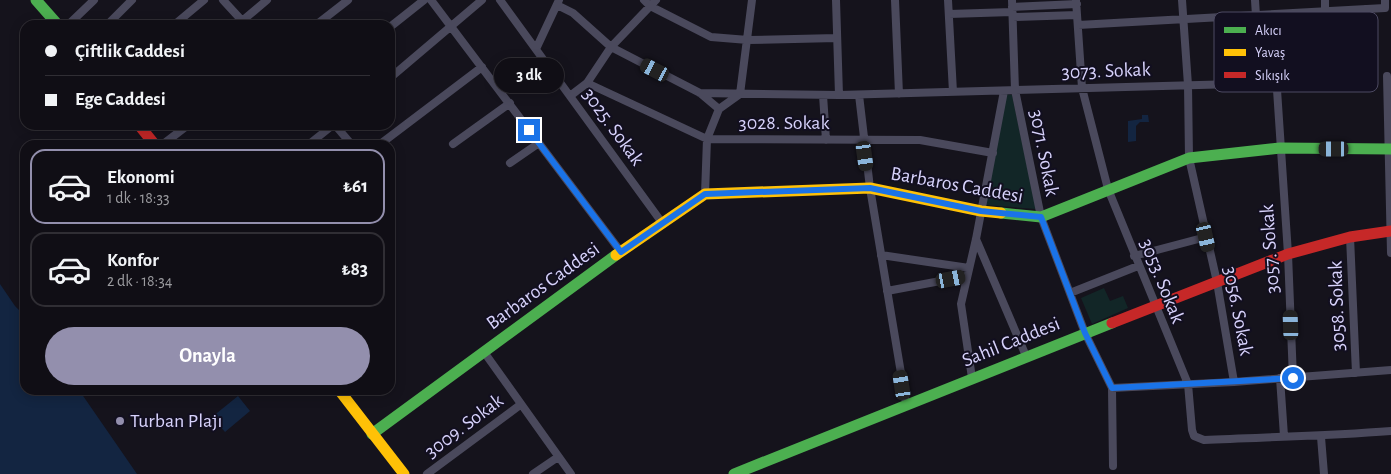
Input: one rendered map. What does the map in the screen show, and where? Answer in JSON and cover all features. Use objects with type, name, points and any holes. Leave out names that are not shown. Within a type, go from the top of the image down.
[{"type":"street","points":[[36,0],[54,20]]},
{"type":"street","points":[[73,20],[94,0]]},
{"type":"street","points":[[112,20],[132,0]]},
{"type":"street","points":[[180,20],[204,0]]},
{"type":"street","points":[[223,0],[240,20]]},
{"type":"street","points":[[246,20],[267,0]]},
{"type":"street","points":[[322,20],[348,0]]},
{"type":"street","points":[[395,23],[424,0]]},
{"type":"street","points":[[431,0],[621,252]]},
{"type":"street","points":[[395,74],[482,0]]},
{"type":"street","name":"3025. Sokak","points":[[500,0],[663,224]]},
{"type":"street","points":[[644,0],[653,3],[710,37],[748,40],[837,38]]},
{"type":"street","points":[[705,194],[707,139],[719,109],[740,94],[752,0]]},
{"type":"street","points":[[836,0],[839,95]]},
{"type":"street","points":[[895,0],[899,94]]},
{"type":"street","points":[[948,0],[953,92]]},
{"type":"street","name":"3056. Sokak","points":[[1182,0],[1188,85],[1189,158],[1217,282],[1234,382]]},
{"type":"street","points":[[1324,0],[1325,11]]},
{"type":"street","points":[[949,14],[1076,2]]},
{"type":"street","name":"3053. Sokak","points":[[1076,2],[1082,88],[1108,189],[1188,384],[1192,430],[1197,438],[1204,440],[1284,436]]},
{"type":"street","points":[[536,49],[558,3],[573,13],[611,47],[700,93],[719,109]]},
{"type":"street","points":[[570,96],[587,83],[611,47],[653,3]]},
{"type":"street","points":[[1312,12],[1366,9],[1385,4]]},
{"type":"street","points":[[1012,9],[1077,15]]},
{"type":"street","name":"3071. Sokak","points":[[1012,9],[1015,90],[1041,217],[1085,333],[1112,388]]},
{"type":"street","points":[[1078,25],[1214,18]]},
{"type":"street","points":[[386,140],[482,67]]},
{"type":"street","points":[[1387,76],[1391,253]]},
{"type":"street","name":"3028. Sokak","points":[[587,83],[707,139],[920,140],[993,153]]},
{"type":"street","name":"3073. Sokak","points":[[700,93],[859,95],[1214,84]]},
{"type":"street","points":[[972,378],[961,304],[976,239],[1004,91]]},
{"type":"street","name":"3057. Sokak","points":[[1277,92],[1288,254],[1293,378]]},
{"type":"street","points":[[823,95],[826,140]]},
{"type":"street","points":[[859,95],[870,188],[906,403]]},
{"type":"street","points":[[452,144],[510,104]]},
{"type":"street","points":[[143,130],[151,140]]},
{"type":"street","points":[[168,140],[182,130]]},
{"type":"street","points":[[314,140],[328,130]]},
{"type":"street","points":[[338,130],[348,140]]},
{"type":"street","points":[[510,163],[539,143]]},
{"type":"street","name":"Barbaros Caddesi","points":[[372,434],[621,252],[705,194],[870,188],[981,211],[1041,217],[1189,158],[1280,148],[1390,149]]},
{"type":"street","name":"Sahil Caddesi","points":[[734,474],[906,403],[1288,254],[1350,237],[1391,231]]},
{"type":"street","points":[[1134,256],[1206,237]]},
{"type":"street","name":"3058. Sokak","points":[[1350,237],[1356,373]]},
{"type":"street","points":[[976,239],[1026,356]]},
{"type":"street","points":[[882,255],[968,272]]},
{"type":"street","points":[[1070,294],[1138,266]]},
{"type":"street","points":[[887,291],[968,272]]},
{"type":"street","points":[[484,352],[571,474]]},
{"type":"street","points":[[1113,466],[1112,388],[1234,382],[1391,370]]},
{"type":"street","points":[[1280,378],[1284,436],[1321,437],[1391,431]]},
{"type":"street","points":[[343,395],[404,474]]},
{"type":"street","name":"3009. Sokak","points":[[427,474],[520,405]]},
{"type":"street","points":[[1321,437],[1324,474]]},
{"type":"street","points":[[533,474],[558,457]]},
{"type":"green space","points":[[1005,94],[1012,95],[1036,209],[986,205]]},
{"type":"green space","points":[[1104,288],[1110,301],[1123,296],[1128,308],[1092,324],[1081,298]]},
{"type":"water","points":[[1142,115],[1148,115],[1149,122],[1140,122],[1136,126],[1136,141],[1128,142],[1128,121],[1142,119]]},
{"type":"water","points":[[0,284],[20,311],[20,395],[82,395],[137,474],[0,474]]},
{"type":"water","points":[[238,396],[250,411],[225,432],[212,417]]},
{"type":"traffic: fast","points":[[36,0],[54,20]]},
{"type":"traffic: fast","points":[[1001,213],[1041,217],[1189,158],[1280,148],[1391,149]]},
{"type":"traffic: fast","points":[[372,434],[616,255]]},
{"type":"traffic: fast","points":[[734,474],[1112,323]]},
{"type":"traffic: slow","points":[[616,255],[705,194],[870,188],[981,211],[1001,213]]},
{"type":"traffic: slow","points":[[343,395],[404,474]]},
{"type":"traffic: jam","points":[[143,130],[151,140]]},
{"type":"traffic: jam","points":[[1112,323],[1288,254],[1350,237],[1391,231]]},
{"type":"place","name":"Turban Plajı","points":[[120,421]]},
{"type":"route","points":[[529,130],[621,252],[705,194],[870,188],[981,211],[1041,217],[1085,333],[1112,388],[1293,378]]}]
